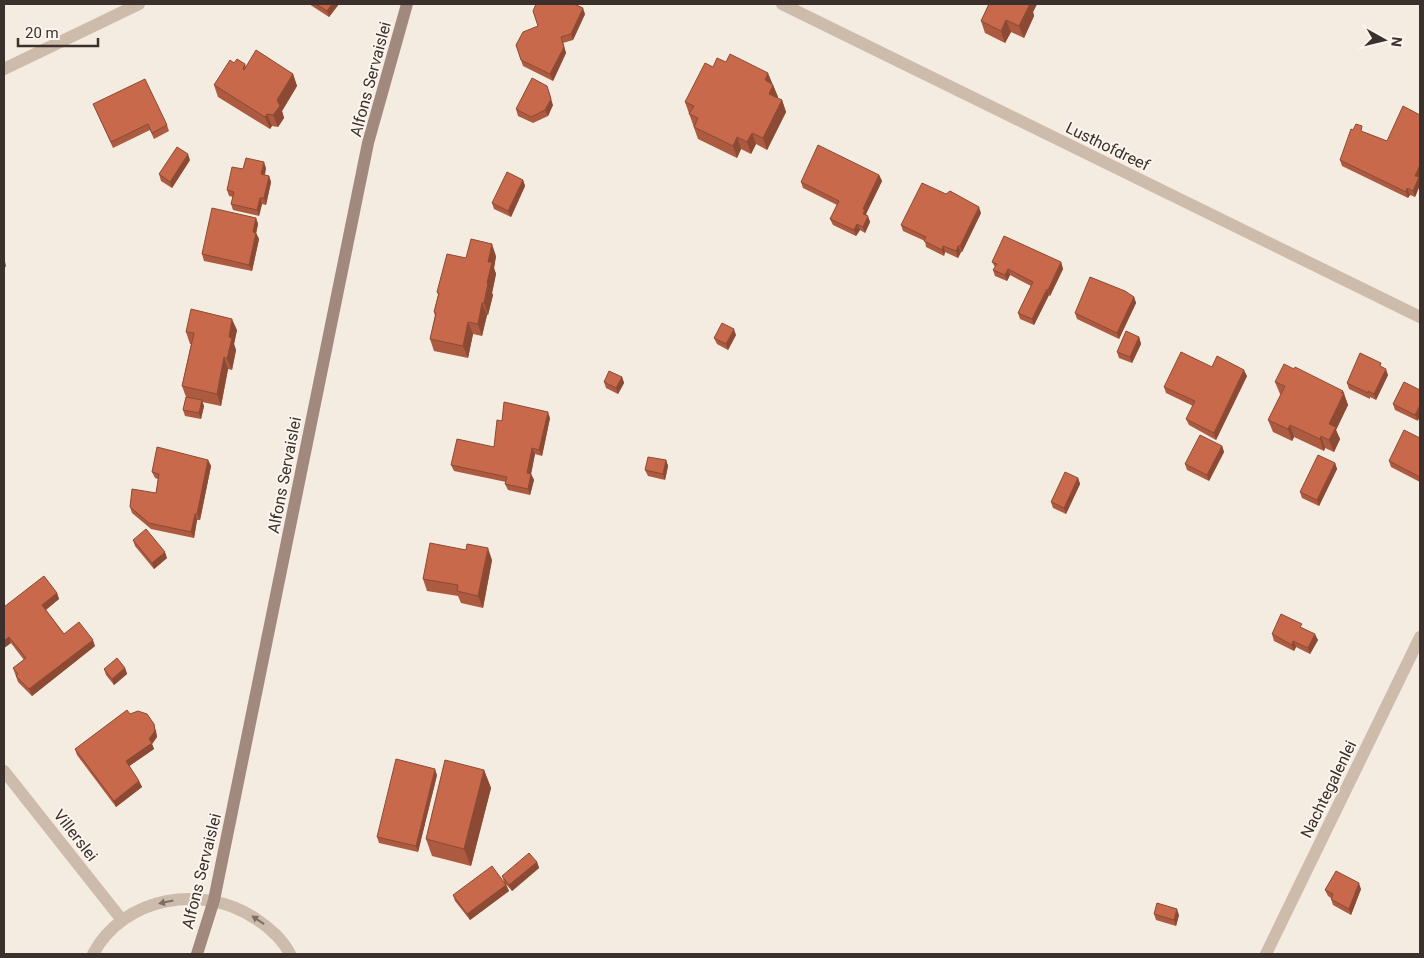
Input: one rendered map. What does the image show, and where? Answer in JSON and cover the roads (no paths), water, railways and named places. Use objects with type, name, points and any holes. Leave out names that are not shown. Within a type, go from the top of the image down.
[{"type":"street","points":[[4,69],[139,4]]},
{"type":"street","name":"Alfons Servaislei","points":[[197,954],[214,900],[368,144],[407,4]]},
{"type":"street","name":"Lusthofdreef","points":[[782,4],[1420,317]]},
{"type":"street","name":"Nachtegalenlei","points":[[1266,954],[1420,637]]},
{"type":"street","name":"Villerslei","points":[[4,771],[122,920]]},
{"type":"street","points":[[93,954],[122,920],[153,904],[183,898],[214,900],[243,910],[268,926],[290,954]]}]
